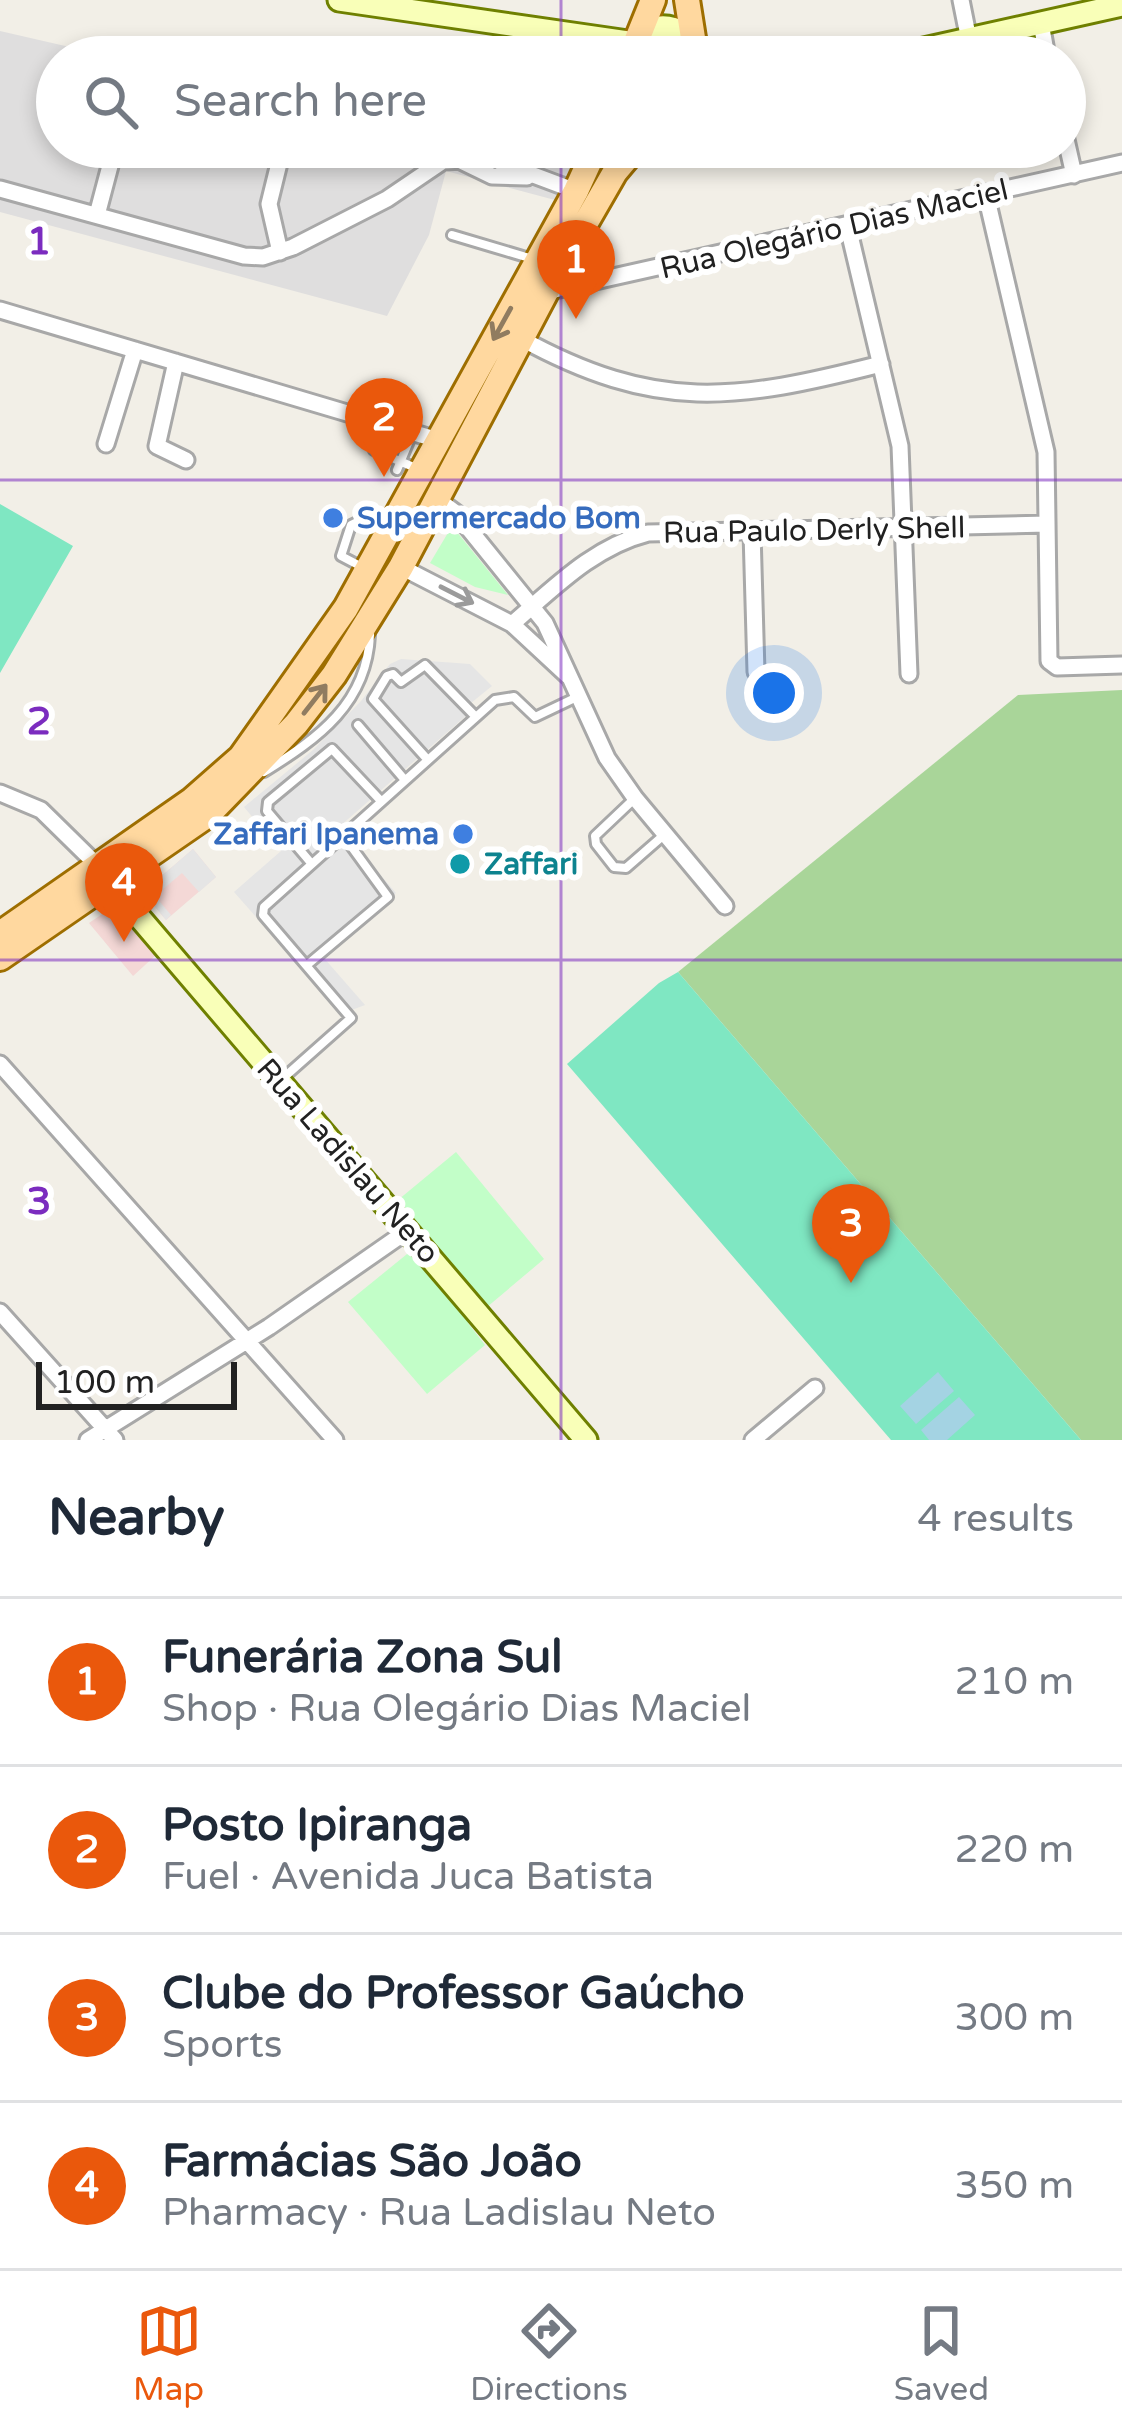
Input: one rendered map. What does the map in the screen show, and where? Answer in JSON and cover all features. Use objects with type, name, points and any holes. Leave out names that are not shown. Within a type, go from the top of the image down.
[{"type":"main road","points":[[638,36],[653,0]]},
{"type":"main road","points":[[687,0],[692,36]]},
{"type":"main road","points":[[0,958],[241,757],[346,608],[390,518],[406,468],[438,440],[586,168]]},
{"type":"main road","points":[[0,934],[209,814],[309,708],[401,567],[520,338],[618,168]]},
{"type":"street","points":[[961,0],[968,36]]},
{"type":"street","points":[[353,1],[410,5],[579,36]]},
{"type":"street","points":[[986,36],[1120,4]]},
{"type":"street","points":[[1040,23],[1043,36]]},
{"type":"street","points":[[642,36],[646,30],[670,26],[681,36]]},
{"type":"street","name":"Rua Olegário Dias Maciel","points":[[546,292],[1122,164]]},
{"type":"street","points":[[97,215],[109,168]]},
{"type":"street","points":[[278,168],[269,204],[280,252]]},
{"type":"street","points":[[0,189],[244,256],[263,257],[387,199],[427,168]]},
{"type":"street","points":[[475,168],[487,175],[530,177]]},
{"type":"street","points":[[510,168],[576,191]]},
{"type":"street","points":[[1072,168],[1074,175]]},
{"type":"street","points":[[986,195],[1046,452],[1051,664],[1122,665]]},
{"type":"street","points":[[848,227],[900,446],[909,674]]},
{"type":"street","points":[[0,310],[438,440]]},
{"type":"street","points":[[520,338],[583,371],[662,392],[733,395],[786,388],[880,364]]},
{"type":"street","points":[[106,444],[135,350]]},
{"type":"street","points":[[176,362],[157,446],[186,460]]},
{"type":"street","points":[[436,499],[456,513],[532,607],[561,653],[608,758],[724,906]]},
{"type":"street","name":"Rua Paulo Derly Shell","points":[[512,624],[589,559],[618,541],[648,533],[1047,524]]},
{"type":"street","points":[[752,532],[756,672]]},
{"type":"street","points":[[401,567],[512,624],[570,678]]},
{"type":"street","points":[[0,793],[41,810],[104,874]]},
{"type":"street","name":"Rua Ladislau Neto","points":[[104,874],[586,1440]]},
{"type":"street","points":[[0,1064],[335,1440]]},
{"type":"street","points":[[88,1440],[111,1435],[407,1231]]},
{"type":"street","points":[[0,1312],[111,1435]]},
{"type":"street","points":[[753,1440],[815,1388]]},
{"type":"lane","points":[[452,235],[537,260]]},
{"type":"lane","points":[[377,422],[374,450],[406,468],[413,433]]},
{"type":"lane","points":[[367,569],[340,556],[351,525],[390,518]]},
{"type":"lane","points":[[237,788],[348,713],[370,650],[371,615]]},
{"type":"lane","points":[[427,759],[373,699],[387,676],[393,674],[400,682],[425,665],[475,716]]},
{"type":"lane","points":[[280,1082],[351,1021],[262,913],[404,779],[505,695],[535,717],[578,696]]},
{"type":"lane","points":[[358,725],[404,779]]},
{"type":"lane","points":[[312,863],[267,811],[268,802],[332,749],[381,801]]},
{"type":"lane","points":[[635,798],[595,836],[614,867],[626,868],[665,834]]},
{"type":"lane","points":[[307,965],[388,897],[343,835]]},
{"type":"shaded area","points":[[0,31],[36,39],[36,168],[572,168],[555,200],[446,171],[429,235],[387,316],[0,212]]},
{"type":"shaded area","points":[[401,659],[470,664],[492,686],[471,703],[475,708],[339,827],[396,893],[324,958],[365,1005],[341,1014],[234,892],[281,851],[244,807],[313,750],[390,664]]},
{"type":"shaded area","points":[[193,849],[216,877],[166,920],[143,892]]},
{"type":"shaded area","points":[[193,849],[216,877],[199,892],[182,873],[155,896],[171,915],[166,920],[143,892]]},
{"type":"shaded area","points":[[114,906],[156,955],[133,976],[89,923]]},
{"type":"green space","points":[[0,504],[73,546],[0,673]]},
{"type":"green space","points":[[452,526],[508,595],[475,587],[430,563]]},
{"type":"green space","points":[[1122,690],[1122,1440],[1081,1440],[678,972],[1018,695]]},
{"type":"green space","points":[[678,972],[1081,1440],[891,1440],[567,1064],[659,983]]},
{"type":"green space","points":[[456,1152],[544,1259],[468,1323],[485,1345],[427,1394],[348,1302],[428,1237],[398,1200]]},
{"type":"water","points":[[938,1372],[954,1391],[916,1424],[900,1406]]},
{"type":"water","points":[[959,1397],[975,1415],[947,1440],[929,1440],[921,1430]]},
{"type":"place","name":"Funerária Zona Sul","points":[[576,319]]},
{"type":"place","name":"Posto Ipiranga","points":[[384,477]]},
{"type":"place","name":"Supermercado Bom","points":[[333,518]]},
{"type":"place","name":"Zaffari Ipanema","points":[[463,834]]},
{"type":"place","name":"Zaffari","points":[[460,864]]},
{"type":"place","name":"Farmácias São João","points":[[124,942]]},
{"type":"place","name":"Clube do Professor Gaúcho","points":[[851,1283]]}]
